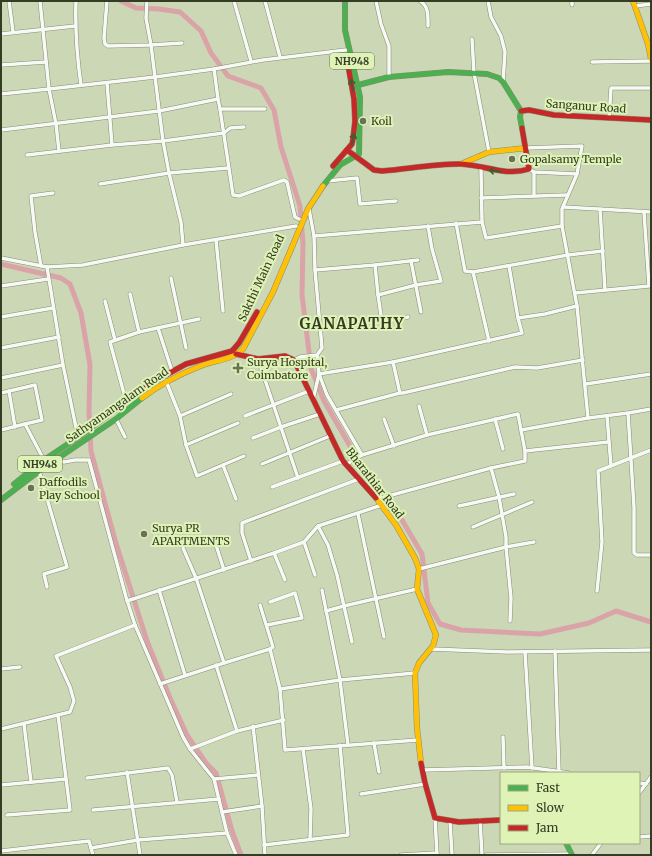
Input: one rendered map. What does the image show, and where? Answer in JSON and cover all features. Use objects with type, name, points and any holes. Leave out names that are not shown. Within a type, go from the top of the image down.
[{"type":"main road","name":"NH948","points":[[340,1],[341,31],[346,50],[358,121]]},
{"type":"main road","name":"NH948","points":[[237,355],[243,349],[248,340],[272,292],[306,216],[308,207],[337,168],[346,160],[359,154],[358,85],[345,30],[345,1]]},
{"type":"main road","points":[[634,4],[645,36],[651,60]]},
{"type":"main road","points":[[358,85],[389,77],[448,72],[474,72],[499,78],[521,111],[520,117],[531,171],[499,171],[481,169],[460,164]]},
{"type":"main road","name":"Sanganur Road","points":[[521,111],[529,110],[554,115],[651,120]]},
{"type":"main road","name":"Sakthi Main Road","points":[[232,351],[240,343],[267,294],[299,219],[308,207],[325,175],[352,144],[358,121]]},
{"type":"main road","points":[[348,150],[374,170],[382,171],[460,164],[489,152],[526,148]]},
{"type":"main road","name":"NH948","points":[[1,494],[44,460],[100,422],[153,382],[186,364],[232,351]]},
{"type":"main road","points":[[232,351],[237,355],[258,359],[285,356],[294,360]]},
{"type":"main road","name":"Sathyamangalam Road","points":[[1,500],[39,471],[116,419],[166,381],[199,366],[237,355]]},
{"type":"main road","name":"Bharathiar Road","points":[[294,360],[330,436],[346,462],[382,505],[396,525],[415,558],[419,569],[417,589],[436,635],[435,643],[431,650]]},
{"type":"main road","points":[[431,650],[418,664],[415,673],[418,740],[427,796],[435,818],[442,821],[500,820]]},
{"type":"main road","points":[[566,844],[572,855]]},
{"type":"street","points":[[10,1],[12,32]]},
{"type":"street","points":[[40,1],[49,89],[56,124],[59,152]]},
{"type":"street","points":[[76,1],[75,26],[81,85]]},
{"type":"street","points":[[107,1],[104,38],[105,44],[108,46],[151,45],[182,42]]},
{"type":"street","points":[[147,1],[146,18],[151,45],[163,141],[168,173],[181,222],[183,245]]},
{"type":"street","points":[[234,1],[251,61]]},
{"type":"street","points":[[265,1],[280,57]]},
{"type":"street","points":[[376,1],[381,24],[389,46],[389,77]]},
{"type":"street","points":[[420,1],[428,10],[428,26]]},
{"type":"street","points":[[488,1],[491,17],[501,36],[505,52],[503,82]]},
{"type":"street","points":[[634,4],[651,4]]},
{"type":"street","points":[[1,34],[75,26]]},
{"type":"street","points":[[645,36],[651,36]]},
{"type":"street","points":[[472,39],[474,72],[489,152]]},
{"type":"street","points":[[1,94],[155,77],[214,69],[251,61],[346,50]]},
{"type":"street","points":[[592,62],[651,60]]},
{"type":"street","points":[[1,65],[46,62]]},
{"type":"street","points":[[214,69],[233,194],[239,196],[281,180],[287,182],[295,217],[299,219]]},
{"type":"street","points":[[107,83],[112,145]]},
{"type":"street","points":[[610,118],[612,88],[651,88]]},
{"type":"street","points":[[1,130],[159,111],[218,99]]},
{"type":"street","points":[[220,109],[265,109]]},
{"type":"street","points":[[27,155],[112,145],[163,141],[224,133],[230,128],[244,127]]},
{"type":"street","points":[[526,148],[582,146],[577,174],[567,195],[561,214],[577,306],[586,384],[588,418]]},
{"type":"street","points":[[100,184],[168,173],[228,168]]},
{"type":"street","points":[[481,169],[482,222],[486,238],[562,226]]},
{"type":"street","points":[[534,196],[531,171],[577,174]]},
{"type":"street","points":[[326,181],[357,178],[360,204],[396,201]]},
{"type":"street","points":[[42,266],[35,232],[31,196],[54,193]]},
{"type":"street","points":[[481,198],[567,195]]},
{"type":"street","points":[[294,360],[300,357],[316,355],[322,348],[315,270],[314,236],[308,207]]},
{"type":"street","points":[[563,208],[651,212]]},
{"type":"street","points":[[600,209],[605,290]]},
{"type":"street","points":[[575,293],[649,286],[644,212]]},
{"type":"street","points":[[314,236],[482,222]]},
{"type":"street","points":[[456,224],[465,272],[473,272],[568,255],[603,251]]},
{"type":"street","points":[[1,258],[47,267],[83,265],[183,245],[296,226]]},
{"type":"street","points":[[378,295],[416,285],[441,281],[432,249],[428,226]]},
{"type":"street","points":[[216,240],[222,311]]},
{"type":"street","points":[[315,270],[418,260]]},
{"type":"street","points":[[411,261],[421,312]]},
{"type":"street","points":[[375,265],[382,322],[408,317]]},
{"type":"street","points":[[319,374],[393,362],[522,333],[509,266]]},
{"type":"street","points":[[47,267],[63,365],[79,436]]},
{"type":"street","points":[[473,272],[489,341]]},
{"type":"street","points":[[172,278],[186,348]]},
{"type":"street","points":[[1,286],[48,279]]},
{"type":"street","points":[[130,294],[139,332]]},
{"type":"street","points":[[106,300],[115,340]]},
{"type":"street","points":[[518,318],[546,314],[577,306]]},
{"type":"street","points":[[1,317],[53,308]]},
{"type":"street","points":[[127,402],[110,342],[139,332],[199,318]]},
{"type":"street","points":[[158,328],[172,371]]},
{"type":"street","points":[[1,348],[58,337]]},
{"type":"street","points":[[316,355],[319,374],[327,395],[362,456]]},
{"type":"street","points":[[258,359],[298,478]]},
{"type":"street","points":[[336,410],[400,393],[515,367],[537,368],[583,360]]},
{"type":"street","points":[[393,362],[400,393]]},
{"type":"street","points":[[1,378],[63,365]]},
{"type":"street","points":[[313,400],[319,374]]},
{"type":"street","points":[[586,384],[651,374]]},
{"type":"street","points":[[166,381],[180,416],[186,445],[197,476],[244,456]]},
{"type":"street","points":[[1,393],[35,385],[42,420],[1,430]]},
{"type":"street","points":[[9,391],[16,426]]},
{"type":"street","points":[[245,416],[309,391]]},
{"type":"street","points":[[180,416],[231,394]]},
{"type":"street","points":[[419,406],[427,435]]},
{"type":"street","points":[[521,430],[588,418],[628,414],[651,409]]},
{"type":"street","points":[[254,438],[320,414]]},
{"type":"street","points":[[272,487],[427,435],[518,414],[525,451],[525,461],[491,468],[377,499]]},
{"type":"street","points":[[628,414],[634,507],[634,553],[637,555],[651,555]]},
{"type":"street","points":[[607,416],[611,466]]},
{"type":"street","points":[[116,419],[125,437]]},
{"type":"street","points":[[384,419],[394,446]]},
{"type":"street","points":[[495,419],[503,449]]},
{"type":"street","points":[[186,445],[238,423]]},
{"type":"street","points":[[25,424],[44,460]]},
{"type":"street","points":[[262,464],[330,436]]},
{"type":"street","points":[[525,451],[608,442]]},
{"type":"street","points":[[597,591],[602,542],[598,471],[651,450]]},
{"type":"street","points":[[55,460],[64,462],[89,460],[136,625],[183,737],[214,779],[227,833],[236,855]]},
{"type":"street","points":[[223,465],[236,499]]},
{"type":"street","points":[[491,468],[499,497],[506,537],[511,598],[510,621]]},
{"type":"street","points":[[39,471],[67,568],[44,574],[47,587]]},
{"type":"street","points":[[251,561],[242,533],[242,523],[359,479]]},
{"type":"street","points":[[459,506],[514,494]]},
{"type":"street","points":[[473,527],[532,502]]},
{"type":"street","points":[[128,601],[304,542],[318,526],[382,505]]},
{"type":"street","points":[[358,514],[384,637]]},
{"type":"street","points":[[318,526],[328,545],[337,575],[352,642]]},
{"type":"street","points":[[215,542],[224,570]]},
{"type":"street","points":[[304,542],[315,575]]},
{"type":"street","points":[[419,569],[506,547],[534,542]]},
{"type":"street","points":[[183,548],[196,578],[224,663]]},
{"type":"street","points":[[274,553],[285,580]]},
{"type":"street","points":[[326,611],[417,589]]},
{"type":"street","points":[[159,590],[185,675]]},
{"type":"street","points":[[322,590],[340,680],[348,745]]},
{"type":"street","points":[[267,625],[302,618],[295,592],[270,602]]},
{"type":"street","points":[[160,684],[273,648],[260,605]]},
{"type":"street","points":[[1,729],[70,712],[74,700],[70,687],[56,656],[136,625]]},
{"type":"street","points":[[270,649],[280,689],[284,720],[285,750],[418,740]]},
{"type":"street","points":[[431,650],[525,652],[651,650]]},
{"type":"street","points":[[423,770],[532,768],[559,772],[555,651]]},
{"type":"street","points":[[525,652],[532,768]]},
{"type":"street","points":[[216,665],[237,731]]},
{"type":"street","points":[[1,669],[20,667]]},
{"type":"street","points":[[280,689],[340,680],[415,673]]},
{"type":"street","points":[[7,815],[70,810],[58,716]]},
{"type":"street","points":[[190,748],[253,726],[284,720]]},
{"type":"street","points":[[24,724],[32,782]]},
{"type":"street","points":[[253,726],[262,806],[265,855]]},
{"type":"street","points":[[503,737],[504,768]]},
{"type":"street","points":[[374,743],[379,772]]},
{"type":"street","points":[[264,845],[348,836],[340,745]]},
{"type":"street","points":[[303,749],[310,809],[310,839]]},
{"type":"street","points":[[87,778],[168,768],[172,775],[177,802]]},
{"type":"street","points":[[127,772],[134,807],[140,855]]},
{"type":"street","points":[[214,779],[258,775]]},
{"type":"street","points":[[640,792],[651,778]]},
{"type":"street","points":[[1,785],[66,779]]},
{"type":"street","points":[[640,783],[646,784]]},
{"type":"street","points":[[361,794],[425,784]]},
{"type":"street","points":[[93,810],[219,799]]},
{"type":"street","points":[[222,812],[262,806]]},
{"type":"street","points":[[401,855],[437,854],[435,818]]},
{"type":"street","points":[[480,820],[482,855]]},
{"type":"street","points":[[450,821],[452,855]]},
{"type":"street","points":[[91,848],[138,840],[227,833]]},
{"type":"street","points":[[640,837],[651,836]]},
{"type":"street","points":[[1,851],[89,841],[93,855]]},
{"type":"street","points":[[592,855],[600,844]]},
{"type":"street","points":[[486,855],[572,855]]},
{"type":"waterway","points":[[121,1],[136,8],[180,12],[201,31],[211,53],[228,76],[261,88],[274,110],[281,147],[300,206],[303,243],[302,295],[311,368],[324,401],[350,446],[370,477],[402,520],[422,554],[428,603],[440,624],[461,630],[540,634],[589,623],[616,611],[651,622]]},
{"type":"waterway","points":[[1,264],[61,278],[70,284],[81,313],[90,365],[89,411],[91,451],[115,540],[147,641],[187,735],[206,763],[216,773],[232,831],[241,855]]},
{"type":"traffic: fast","points":[[323,186],[340,165],[359,154],[360,97],[345,30],[345,1]]},
{"type":"traffic: fast","points":[[358,85],[389,77],[448,72],[487,74],[499,78],[503,82],[521,111],[520,117],[522,128]]},
{"type":"traffic: fast","points":[[14,484],[44,460],[80,436],[142,390]]},
{"type":"traffic: fast","points":[[1,500],[39,471],[116,419],[142,398]]},
{"type":"traffic: fast","points":[[566,844],[572,855]]},
{"type":"traffic: slow","points":[[633,1],[648,44],[651,59]]},
{"type":"traffic: slow","points":[[461,164],[489,152],[526,148]]},
{"type":"traffic: slow","points":[[142,398],[176,377],[204,365],[233,356],[243,349],[273,292],[308,209],[323,186]]},
{"type":"traffic: slow","points":[[376,498],[396,525],[415,558],[419,569],[417,589],[436,635],[433,646],[419,663],[415,673],[417,728],[421,763]]},
{"type":"traffic: jam","points":[[333,166],[352,144],[353,139],[355,121],[354,99],[347,59]]},
{"type":"traffic: jam","points":[[521,111],[529,110],[554,115],[651,120]]},
{"type":"traffic: jam","points":[[347,150],[374,170],[382,171],[450,164],[476,166],[511,172],[520,171],[529,169],[522,128]]},
{"type":"traffic: jam","points":[[142,390],[153,382],[186,364],[232,351],[239,343],[257,312]]},
{"type":"traffic: jam","points":[[236,354],[258,359],[285,356],[294,360],[343,461],[376,498]]},
{"type":"traffic: jam","points":[[421,763],[435,818],[459,822],[500,820]]},
{"type":"place","name":"Koil","points":[[363,121]]},
{"type":"place","name":"Gopalsamy Temple","points":[[512,159]]},
{"type":"place","name":"Surya Hospital, Coimbatore","points":[[238,368]]},
{"type":"place","name":"Daffodils Play School","points":[[31,488]]},
{"type":"place","name":"Surya PR APARTMENTS","points":[[144,534]]},
{"type":"district","name":"GANAPATHY","points":[[352,323]]}]
